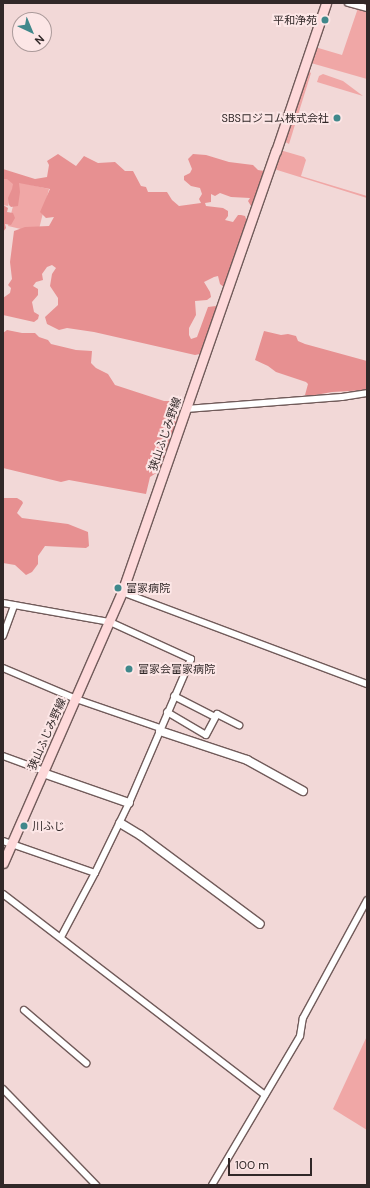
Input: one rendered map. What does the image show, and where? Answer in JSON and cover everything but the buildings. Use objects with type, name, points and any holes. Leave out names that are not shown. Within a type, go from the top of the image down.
[{"type":"main road","name":"狭山ふじみ野線","points":[[3,863],[7,842],[44,772],[122,592],[326,3]]},
{"type":"street","points":[[348,3],[367,8]]},
{"type":"street","points":[[186,409],[342,397],[367,393]]},
{"type":"street","points":[[122,592],[367,684]]},
{"type":"street","points":[[3,603],[110,622],[191,659],[129,803],[95,873],[61,936]]},
{"type":"street","points":[[3,636],[14,605]]},
{"type":"street","points":[[3,668],[76,699],[202,744],[224,754],[247,760],[303,791]]},
{"type":"street","points":[[174,696],[215,717]]},
{"type":"street","points":[[167,712],[206,735]]},
{"type":"street","points":[[202,744],[217,714],[238,725]]},
{"type":"street","points":[[3,756],[129,803]]},
{"type":"street","points":[[120,822],[260,924]]},
{"type":"street","points":[[7,842],[95,873]]},
{"type":"street","points":[[3,894],[61,936],[265,1095]]},
{"type":"street","points":[[212,1185],[300,1036],[303,1018],[367,900]]},
{"type":"street","points":[[24,1010],[86,1063]]},
{"type":"street","points":[[3,1088],[96,1185]]},
{"type":"shaded area","points":[[358,8],[367,11],[367,79],[311,63],[315,47],[342,55]]},
{"type":"shaded area","points":[[306,70],[311,73],[289,144],[284,141]]},
{"type":"shaded area","points":[[323,74],[343,81],[363,96],[317,82],[319,76]]},
{"type":"shaded area","points":[[280,150],[304,157],[306,160],[301,176],[367,196],[367,198],[274,169]]},
{"type":"shaded area","points":[[58,154],[76,166],[84,156],[98,163],[115,162],[125,171],[133,171],[141,186],[146,187],[148,192],[167,192],[172,200],[179,206],[201,203],[199,199],[202,194],[200,188],[191,186],[184,180],[184,176],[190,173],[192,169],[188,159],[193,154],[206,155],[229,162],[253,165],[258,170],[264,171],[266,174],[254,211],[248,201],[250,198],[231,197],[220,193],[215,196],[211,194],[211,202],[205,203],[206,206],[223,208],[228,211],[228,216],[225,220],[233,222],[238,215],[241,215],[245,216],[248,224],[225,288],[220,284],[218,276],[214,277],[204,282],[210,292],[211,297],[207,300],[195,301],[196,315],[189,328],[189,335],[191,339],[197,337],[208,307],[216,306],[218,309],[200,354],[195,355],[94,332],[67,328],[59,330],[47,324],[45,317],[58,305],[58,298],[50,286],[52,274],[56,268],[52,265],[47,267],[42,274],[43,280],[36,282],[33,286],[38,289],[38,295],[32,302],[34,312],[39,315],[38,319],[34,322],[3,315],[3,298],[10,293],[11,288],[8,285],[12,279],[10,262],[14,231],[25,227],[49,226],[54,217],[46,218],[40,212],[50,189],[19,183],[20,192],[18,206],[11,207],[9,205],[8,198],[13,184],[7,179],[3,179],[3,169],[35,179],[47,177],[49,165],[47,161]]},
{"type":"shaded area","points":[[3,177],[15,180],[8,206],[3,205]]},
{"type":"shaded area","points":[[19,182],[49,189],[38,233],[8,226]]},
{"type":"shaded area","points":[[3,205],[8,208],[7,212],[13,213],[15,218],[11,225],[5,224],[6,228],[3,232]]},
{"type":"shaded area","points":[[7,330],[22,333],[35,333],[39,337],[48,340],[51,344],[76,350],[92,351],[91,363],[96,368],[108,374],[115,385],[177,404],[178,423],[161,470],[150,477],[146,494],[69,480],[61,482],[3,468],[3,333]]},
{"type":"shaded area","points":[[264,331],[281,335],[288,334],[296,336],[298,341],[305,344],[367,361],[367,390],[332,392],[310,396],[305,395],[308,384],[306,382],[276,372],[268,366],[255,360]]},
{"type":"shaded area","points":[[3,498],[17,498],[22,501],[23,503],[17,513],[22,518],[68,524],[88,532],[89,546],[86,548],[45,546],[38,556],[38,564],[32,572],[26,575],[15,565],[3,563]]},
{"type":"shaded area","points":[[367,1036],[367,1130],[333,1109]]},
{"type":"place","name":"平和浄苑","points":[[325,20]]},
{"type":"place","name":"SBSロジコム株式会社","points":[[337,118]]},
{"type":"place","name":"富家病院","points":[[118,588]]},
{"type":"place","name":"富家会富家病院","points":[[129,669]]},
{"type":"place","name":"川ふじ","points":[[24,826]]}]
